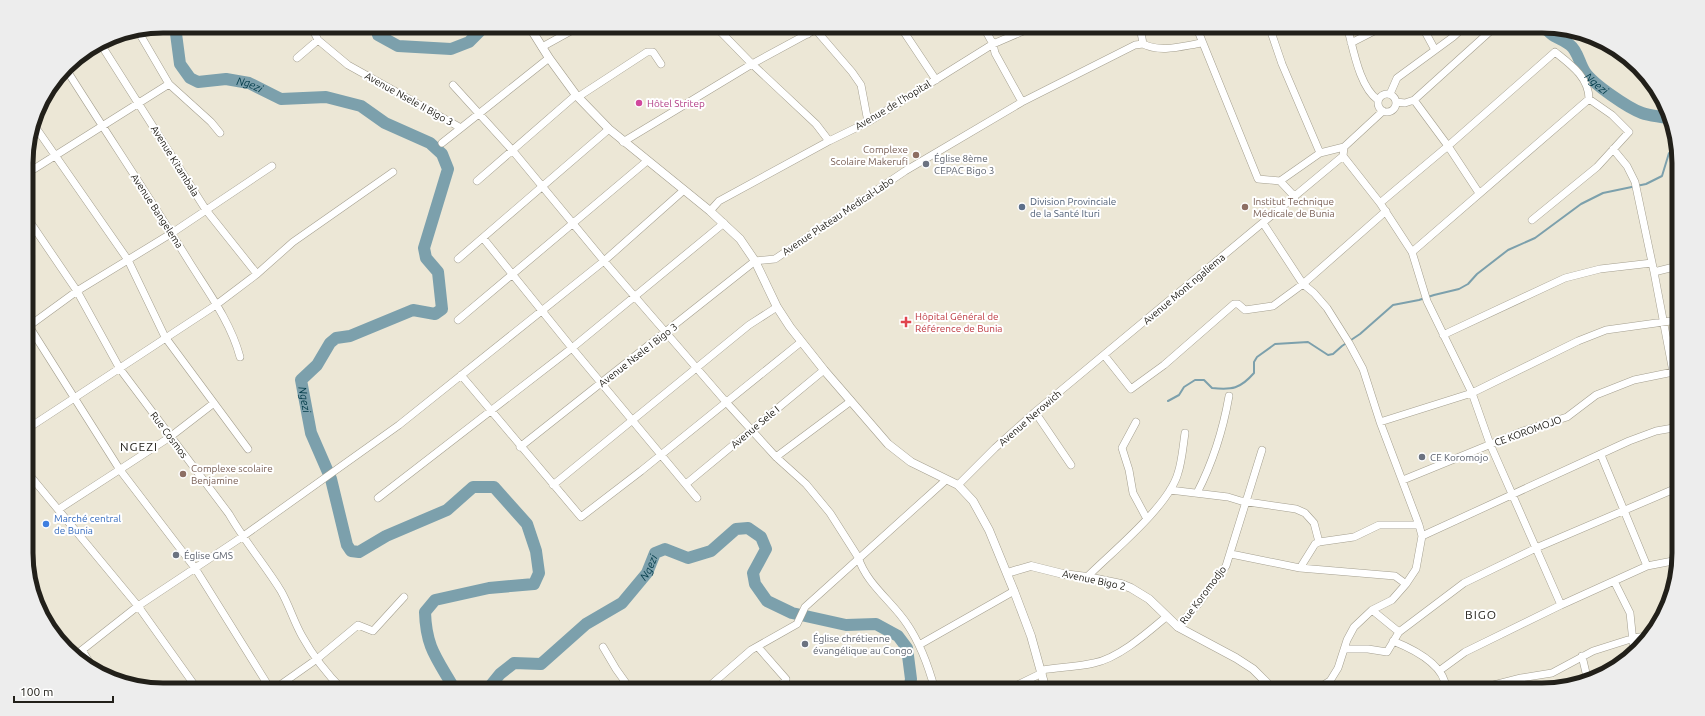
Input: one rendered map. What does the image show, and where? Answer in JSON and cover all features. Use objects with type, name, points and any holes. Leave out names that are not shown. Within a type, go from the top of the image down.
[{"type":"street","name":"Avenue Nsele II Bigo 3","points":[[314,33],[318,40],[348,65],[461,128],[549,58]]},
{"type":"street","points":[[533,33],[549,58],[577,96],[609,129],[623,142],[710,211],[740,239],[755,261],[777,307],[801,342],[888,444],[911,462],[958,485],[973,501],[989,530],[1007,573],[1042,672],[1044,683]]},
{"type":"street","points":[[542,47],[567,33]]},
{"type":"street","points":[[722,33],[752,64],[816,124],[829,141]]},
{"type":"street","points":[[823,33],[861,85],[868,122]]},
{"type":"street","points":[[905,33],[936,80]]},
{"type":"street","points":[[987,33],[993,44],[995,54],[1022,102]]},
{"type":"street","name":"Avenue de l'hopital","points":[[710,211],[719,201],[829,141],[868,122],[993,44],[1017,33]]},
{"type":"street","points":[[1141,33],[1143,44],[1152,48],[1162,49],[1202,43]]},
{"type":"street","points":[[1198,33],[1258,179],[1280,181],[1320,153],[1344,147],[1383,111]]},
{"type":"street","points":[[1271,33],[1282,64],[1320,153]]},
{"type":"street","points":[[1349,33],[1355,62],[1372,95],[1378,100],[1380,108],[1383,111],[1388,112],[1392,110],[1396,102],[1394,97],[1390,94],[1385,94],[1378,100]]},
{"type":"street","points":[[1352,43],[1371,33]]},
{"type":"street","points":[[1426,33],[1434,50]]},
{"type":"street","points":[[1390,94],[1397,78],[1456,33]]},
{"type":"street","points":[[1396,102],[1414,100],[1488,33]]},
{"type":"street","points":[[623,142],[752,64],[808,34]]},
{"type":"street","points":[[140,35],[169,84],[212,122],[220,133]]},
{"type":"street","points":[[297,58],[318,40]]},
{"type":"street","name":"Avenue Plateau Medical-Labo","points":[[755,261],[775,259],[905,172],[1022,102],[1135,45],[1143,44]]},
{"type":"street","name":"Avenue Kitambala","points":[[103,48],[206,210],[257,274]]},
{"type":"street","points":[[477,181],[577,96],[647,52],[653,52],[661,64]]},
{"type":"street","points":[[1380,203],[1448,146],[1555,52],[1577,70],[1589,90],[1590,99],[1612,114],[1629,132],[1598,167],[1532,220]]},
{"type":"street","name":"Avenue Bangelema","points":[[69,73],[172,233],[216,305],[236,340],[240,357]]},
{"type":"street","points":[[33,170],[103,127],[169,84]]},
{"type":"street","points":[[453,85],[513,151],[604,261],[726,402],[776,457],[806,484],[830,513],[876,589],[907,624],[919,645],[933,683]]},
{"type":"street","points":[[1412,252],[1590,99]]},
{"type":"street","points":[[1414,100],[1448,146],[1479,193]]},
{"type":"street","points":[[442,143],[461,128]]},
{"type":"street","points":[[37,129],[128,260],[165,337],[248,449]]},
{"type":"street","points":[[458,259],[609,129]]},
{"type":"street","points":[[1344,147],[1343,156],[1386,211],[1412,252],[1426,298],[1472,393],[1490,444],[1561,605]]},
{"type":"street","points":[[1613,149],[1627,166],[1635,182],[1663,323],[1672,357]]},
{"type":"street","name":"Avenue Mont ngaliema","points":[[1104,355],[1343,156]]},
{"type":"street","points":[[458,320],[647,161]]},
{"type":"street","points":[[33,321],[77,291],[172,233],[272,166]]},
{"type":"street","points":[[33,425],[120,369],[165,337],[216,305],[257,274],[293,242],[393,172]]},
{"type":"street","points":[[1280,181],[1295,197]]},
{"type":"street","points":[[79,652],[138,606],[242,537],[399,425],[604,261],[684,190]]},
{"type":"street","points":[[1104,355],[1130,389],[1164,365],[1234,304],[1238,304],[1245,310],[1273,306],[1303,284],[1386,211]]},
{"type":"street","points":[[378,498],[572,348],[724,223]]},
{"type":"street","points":[[1263,223],[1303,284],[1314,293],[1327,308],[1348,341],[1363,369],[1380,422],[1403,480],[1422,536],[1416,569],[1406,584],[1392,600],[1372,610],[1354,627],[1347,640],[1338,668],[1330,680],[1326,683]]},
{"type":"street","name":"Rue Cosmos","points":[[33,226],[77,291],[120,369],[170,437],[230,514],[242,537],[281,592],[302,635],[317,658],[336,683]]},
{"type":"street","points":[[483,238],[697,498]]},
{"type":"street","name":"Avenue Nsele I Bigo 3","points":[[520,447],[666,333],[755,261]]},
{"type":"street","points":[[1443,335],[1565,278],[1600,269],[1652,263]]},
{"type":"street","points":[[1654,272],[1672,268]]},
{"type":"street","points":[[553,485],[749,325],[777,307]]},
{"type":"street","points":[[1380,422],[1472,393],[1578,341],[1606,330],[1672,321]]},
{"type":"street","points":[[33,332],[120,470],[195,568],[268,683]]},
{"type":"street","points":[[461,375],[580,517],[662,454],[801,342]]},
{"type":"street","name":"Avenue Nerowich","points":[[958,485],[1035,412],[1104,355]]},
{"type":"street","name":"Avenue Sele I","points":[[686,484],[824,370]]},
{"type":"street","name":"CE KOROMOJO","points":[[1403,480],[1490,444],[1567,417],[1596,395],[1634,380],[1672,373]]},
{"type":"street","points":[[1197,493],[1209,468],[1225,422],[1229,396]]},
{"type":"street","points":[[776,457],[851,402]]},
{"type":"street","points":[[59,510],[170,437],[214,403]]},
{"type":"street","points":[[1035,412],[1071,465]]},
{"type":"street","points":[[1136,422],[1122,448],[1129,470],[1133,493],[1147,519]]},
{"type":"street","points":[[1422,536],[1601,455],[1629,440],[1656,431],[1672,428]]},
{"type":"street","points":[[1087,577],[1147,519],[1170,490],[1178,474],[1185,433]]},
{"type":"street","points":[[1230,554],[1262,450]]},
{"type":"street","points":[[1601,455],[1647,566]]},
{"type":"street","points":[[33,479],[138,606],[193,683]]},
{"type":"street","points":[[713,683],[751,650],[796,624],[800,620],[806,607],[858,557],[946,480]]},
{"type":"street","points":[[1170,490],[1296,508],[1314,523],[1319,542]]},
{"type":"street","points":[[1345,649],[1368,649],[1387,652],[1399,632],[1464,583],[1536,548],[1672,490]]},
{"type":"street","points":[[1300,568],[1315,544],[1319,542],[1354,537],[1378,525],[1419,525]]},
{"type":"street","name":"Rue Koromodjo","points":[[1178,627],[1199,603],[1226,566],[1230,554],[1300,568],[1395,576],[1406,584]]},
{"type":"street","points":[[1440,671],[1465,652],[1561,605],[1647,566],[1672,561]]},
{"type":"street","name":"Avenue Bigo 2","points":[[1007,573],[1031,566],[1063,574],[1121,584],[1131,588],[1149,599],[1178,627],[1236,658],[1253,669],[1267,683]]},
{"type":"street","points":[[1614,581],[1630,613],[1634,645]]},
{"type":"street","points":[[919,645],[1014,591]]},
{"type":"street","points":[[282,683],[317,658],[358,625],[373,631],[404,597]]},
{"type":"street","points":[[1372,610],[1399,632]]},
{"type":"street","points":[[1021,683],[1042,672],[1058,667],[1094,663],[1105,660],[1142,638],[1166,617]]},
{"type":"street","points":[[1501,683],[1552,673],[1592,651],[1642,637]]},
{"type":"street","points":[[1394,641],[1411,648],[1440,671],[1446,683]]},
{"type":"street","points":[[603,647],[626,683]]},
{"type":"street","points":[[758,647],[786,679],[783,683]]},
{"type":"street","points":[[1582,656],[1587,675]]},
{"type":"waterway","name":"Ngezi","points":[[176,33],[180,64],[190,78],[198,82],[226,79],[249,83],[281,99],[326,97],[361,106],[385,123],[430,143],[442,154],[448,169],[424,248],[426,258],[438,272],[442,309],[435,314],[413,310],[350,336],[336,338],[330,343],[317,365],[301,380],[311,433],[331,479],[347,545],[351,551],[359,552],[386,536],[447,510],[473,487],[494,487],[527,524],[536,551],[539,573],[534,584],[489,588],[435,600],[425,612],[429,642],[451,683]]},
{"type":"waterway","name":"Ngezi","points":[[378,33],[378,35],[398,46],[451,49],[469,42],[478,33]]},
{"type":"waterway","name":"Ngezi","points":[[1551,34],[1573,48],[1585,72],[1603,89],[1620,101],[1642,113],[1664,117]]},
{"type":"waterway","points":[[1168,401],[1179,395],[1184,387],[1195,380],[1204,380],[1212,388],[1225,389],[1240,385],[1254,373],[1254,362],[1257,357],[1275,344],[1308,342],[1328,355],[1333,354],[1360,334],[1393,305],[1419,300],[1459,289],[1468,284],[1477,274],[1508,250],[1535,238],[1581,204],[1603,193],[1646,184],[1662,176],[1669,153],[1671,152]]},
{"type":"waterway","name":"Ngezi","points":[[493,683],[500,674],[514,663],[541,664],[586,624],[622,603],[647,573],[655,553],[665,549],[688,558],[711,551],[736,529],[748,528],[761,537],[766,549],[753,573],[755,584],[767,601],[792,613],[846,625],[876,624],[898,636],[907,648],[910,683]]},
{"type":"place","name":"Hôtel Stritep","points":[[639,103]]},
{"type":"place","name":"Complexe Scolaire Makerufi","points":[[916,155]]},
{"type":"place","name":"Église 8ème CEPAC Bigo 3","points":[[926,164]]},
{"type":"place","name":"Division Provinciale de la Santé Ituri","points":[[1022,207]]},
{"type":"place","name":"Institut Technique Médicale de Bunia","points":[[1245,207]]},
{"type":"place","name":"Hôpital Général de Référence de Bunia","points":[[906,322]]},
{"type":"place","name":"CE Koromojo","points":[[1422,457]]},
{"type":"place","name":"Complexe scolaire Benjamine","points":[[183,474]]},
{"type":"place","name":"Marché central de Bunia","points":[[46,524]]},
{"type":"place","name":"Église GMS","points":[[176,555]]},
{"type":"place","name":"Église chrétienne évangélique au Congo","points":[[805,644]]},
{"type":"district","name":"NGEZI","points":[[139,446]]},
{"type":"district","name":"BIGO","points":[[1481,614]]}]
